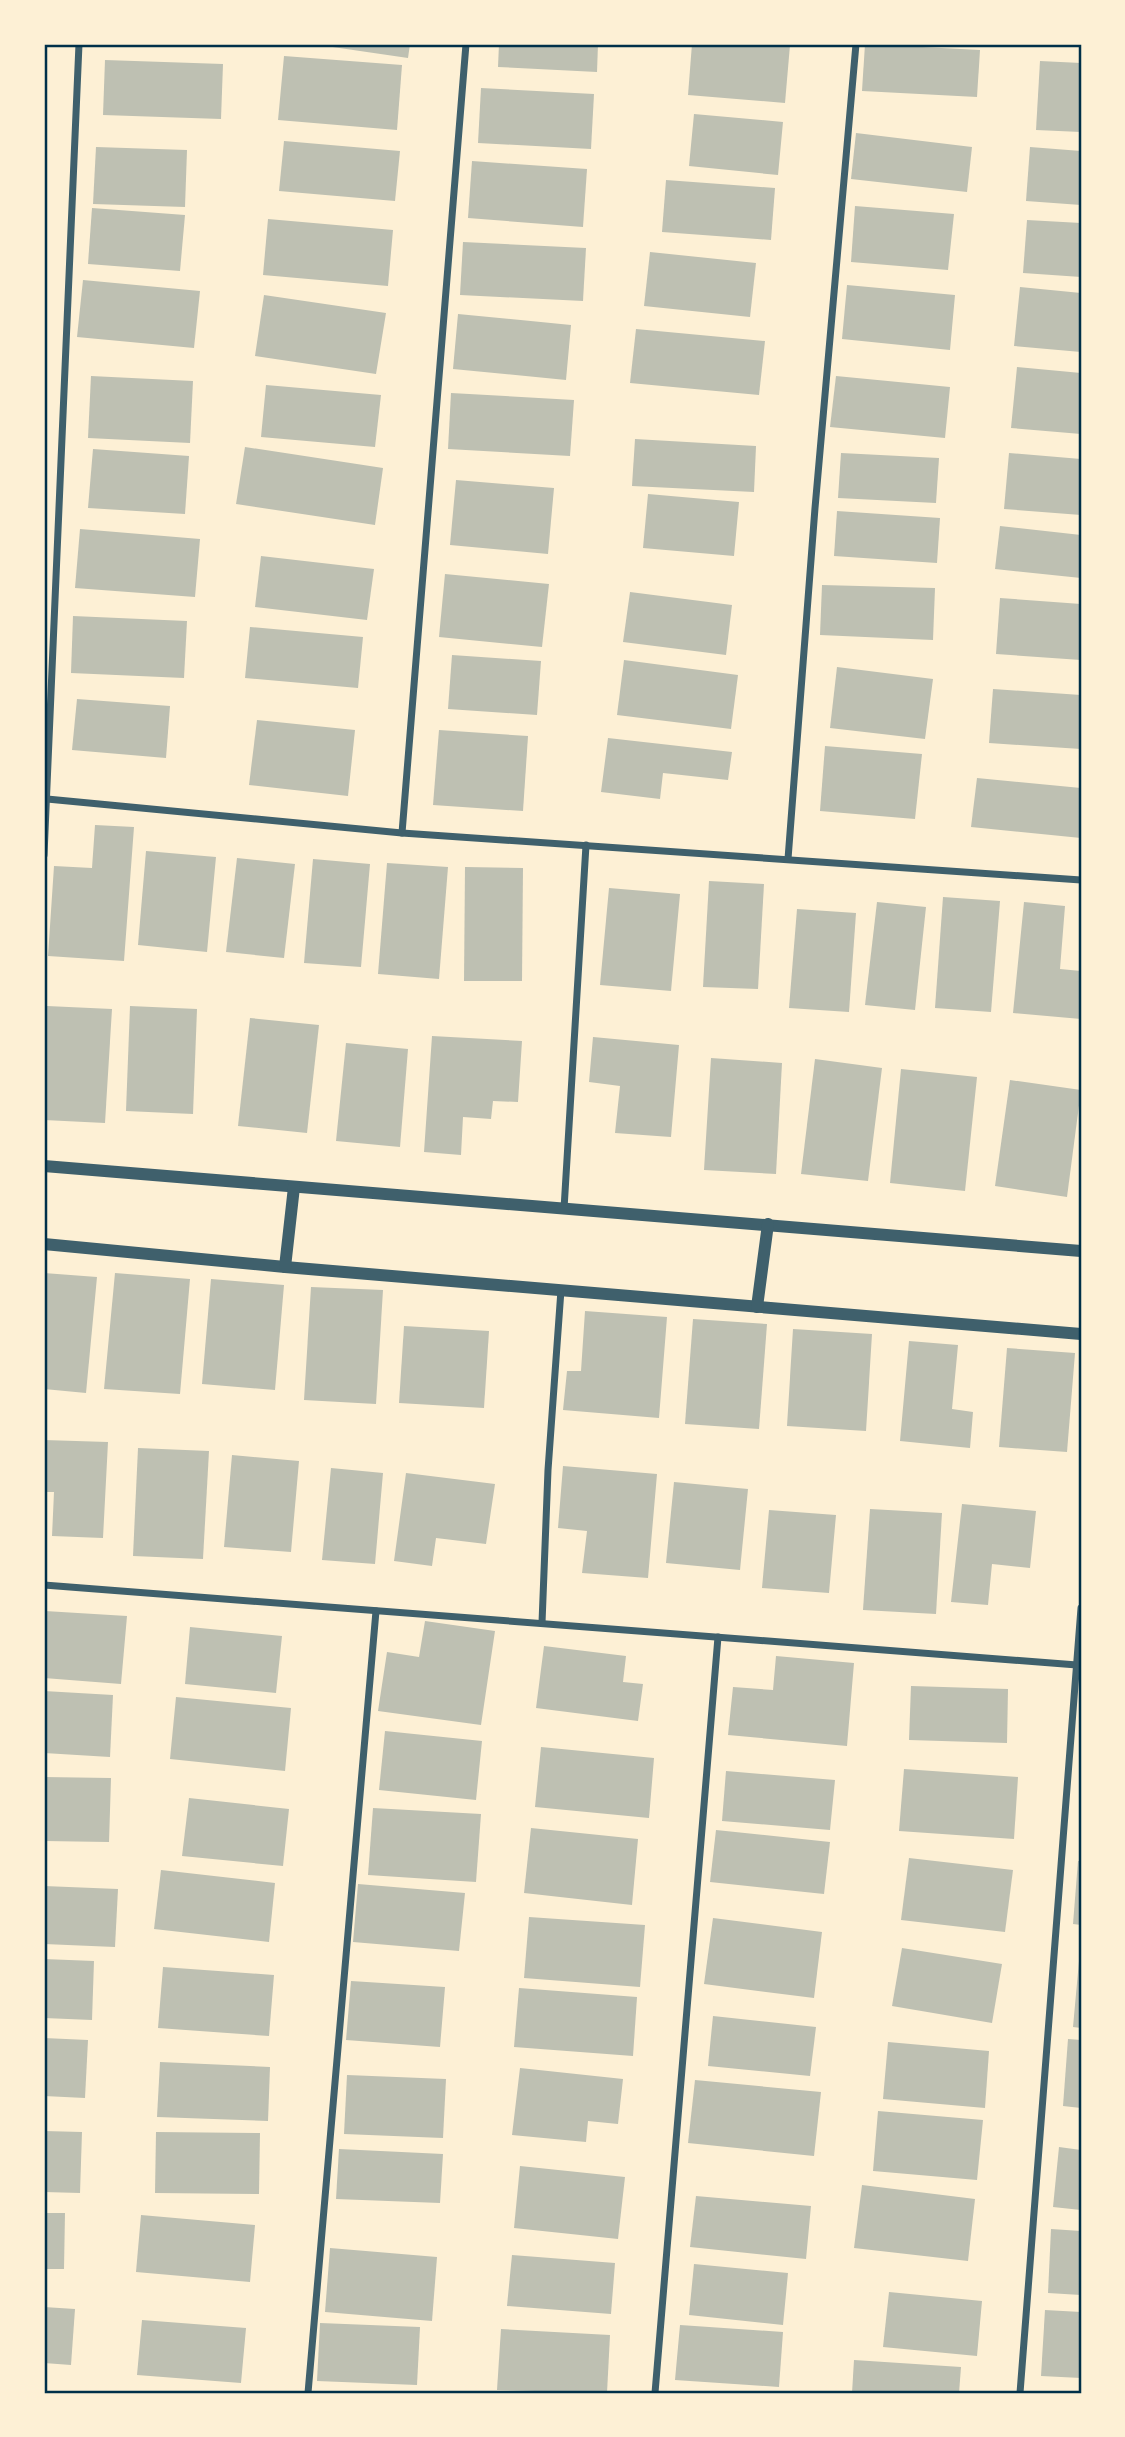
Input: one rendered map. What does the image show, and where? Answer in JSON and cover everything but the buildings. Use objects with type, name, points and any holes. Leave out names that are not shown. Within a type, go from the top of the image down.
[{"type":"street","points":[[44,855],[79,44]]},
{"type":"street","points":[[402,833],[467,44]]},
{"type":"street","points":[[788,859],[815,508],[856,44]]},
{"type":"street","points":[[47,799],[402,833],[1081,880]]},
{"type":"street","points":[[564,1209],[586,845]]},
{"type":"street","points":[[44,1166],[1081,1251]]},
{"type":"street","points":[[285,1268],[294,1187]]},
{"type":"street","points":[[757,1307],[768,1224]]},
{"type":"street","points":[[44,1244],[285,1268],[1081,1334]]},
{"type":"street","points":[[542,1623],[548,1470],[561,1290]]},
{"type":"street","points":[[44,1585],[1077,1665]]},
{"type":"street","points":[[1020,2393],[1081,1608]]},
{"type":"street","points":[[308,2393],[376,1611]]},
{"type":"street","points":[[655,2393],[718,1637]]}]
